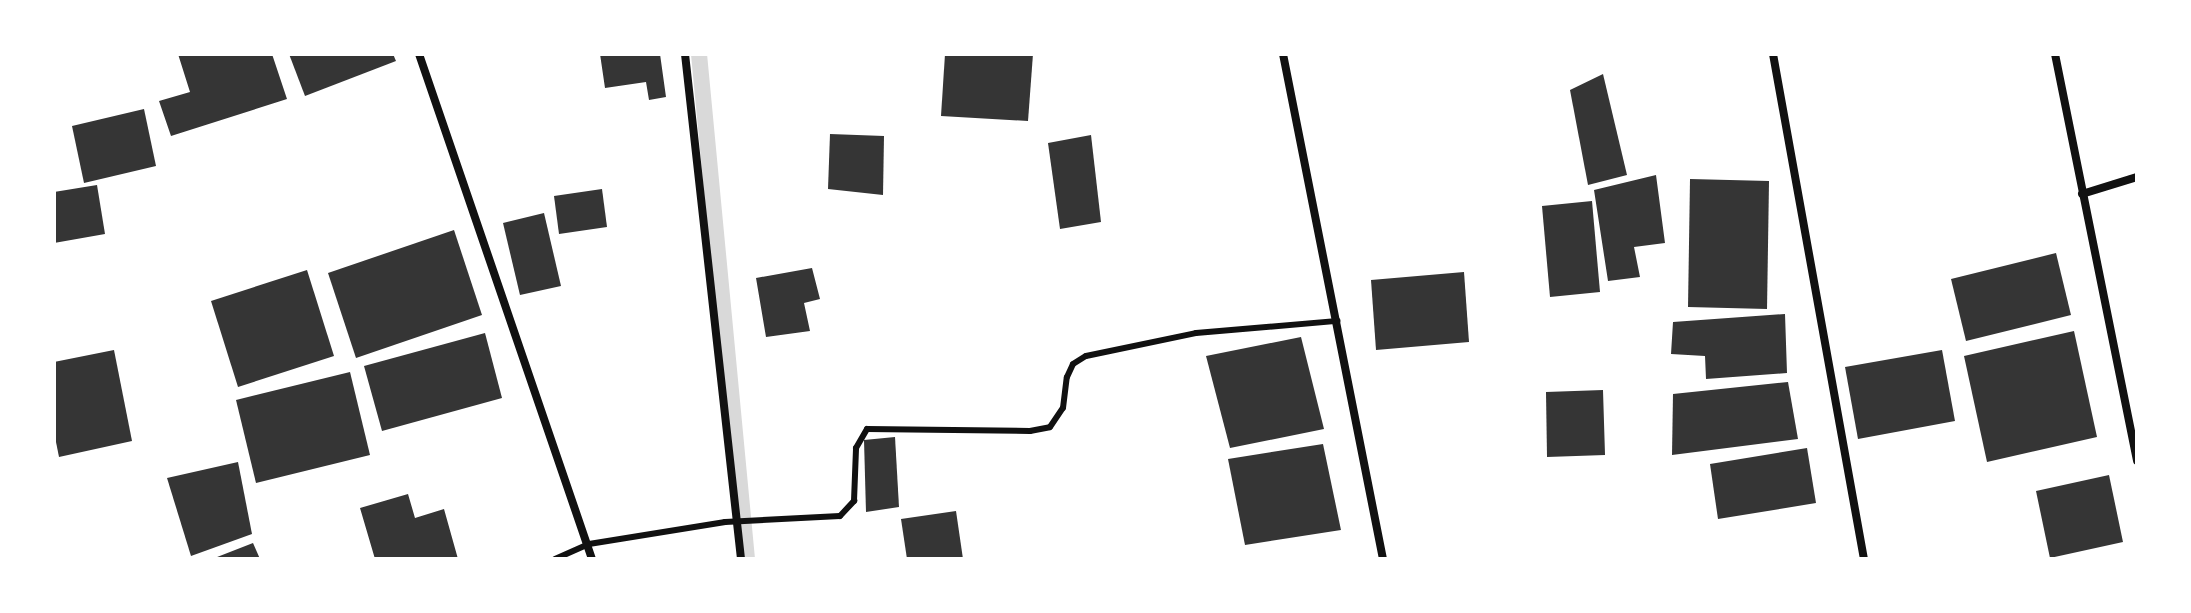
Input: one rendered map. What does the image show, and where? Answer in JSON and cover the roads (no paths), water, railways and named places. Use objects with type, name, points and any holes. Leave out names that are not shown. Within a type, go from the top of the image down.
[{"type":"street","points":[[419,54],[592,559]]},
{"type":"street","points":[[685,54],[741,559]]},
{"type":"street","points":[[1283,54],[1383,559]]},
{"type":"street","points":[[1773,54],[1864,559]]},
{"type":"street","points":[[2055,54],[2137,461]]},
{"type":"street","points":[[2082,194],[2137,177]]},
{"type":"lane","points":[[555,559],[589,544],[725,522],[840,516],[851,507],[856,448],[867,429],[1030,431],[1050,427],[1063,408],[1067,377],[1073,364],[1086,356],[1196,333],[1337,321]]},
{"type":"waterway","points":[[699,54],[747,559]]}]
